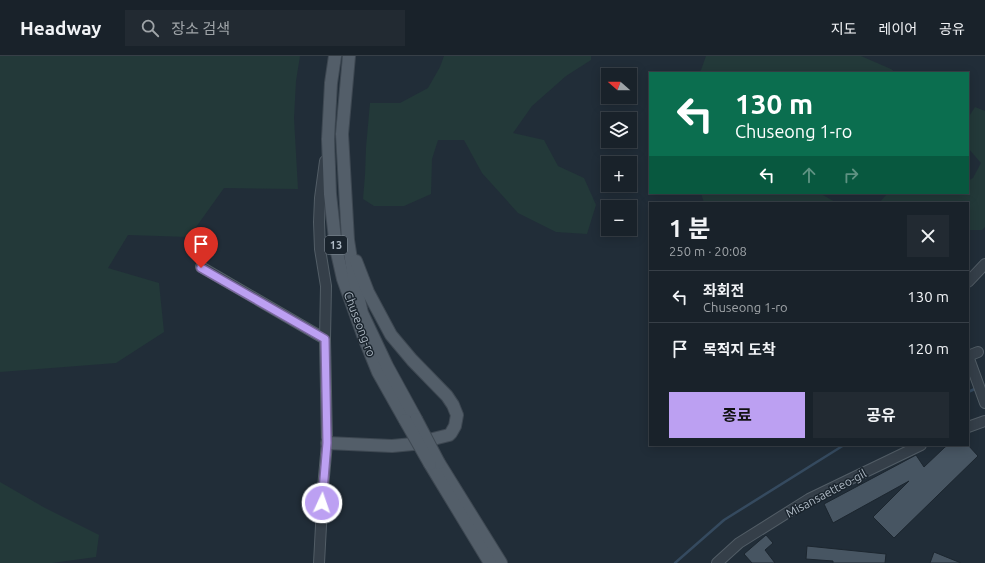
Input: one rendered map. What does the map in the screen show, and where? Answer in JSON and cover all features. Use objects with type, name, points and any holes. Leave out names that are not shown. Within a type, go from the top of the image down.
[{"type":"main road","name":"Chuseong-ro","points":[[335,56],[331,83],[328,139],[330,194],[336,248],[343,280],[378,372],[410,420],[497,563]]},
{"type":"main road","name":"Chuseong-ro","points":[[349,56],[342,134],[348,240],[354,278],[362,313],[410,420]]},
{"type":"main road","points":[[327,443],[392,446],[413,444],[449,435],[452,433],[455,426],[457,415],[447,396],[412,360],[391,335],[368,292],[348,240]]},
{"type":"street","points":[[319,563],[327,443],[325,339],[326,286],[320,249],[319,222],[320,198],[328,139]]},
{"type":"street","points":[[969,281],[985,264]]},
{"type":"street","points":[[201,268],[325,339]]},
{"type":"street","points":[[978,352],[969,358],[985,403]]},
{"type":"street","points":[[969,427],[985,421]]},
{"type":"street","name":"Misansaetteo-gil","points":[[717,563],[739,543],[809,499],[919,446]]},
{"type":"green space","points":[[0,56],[300,56],[296,81],[294,118],[298,189],[224,188],[189,237],[128,235],[108,268],[159,283],[164,332],[116,363],[0,372]]},
{"type":"green space","points":[[444,56],[591,56],[591,60],[566,76],[532,106],[513,133],[544,140],[558,166],[584,178],[596,205],[587,234],[556,232],[518,213],[482,173],[464,140],[438,140],[432,159],[431,194],[404,206],[374,206],[363,199],[370,103],[400,103],[428,88],[440,67]]},
{"type":"green space","points":[[706,56],[861,56],[895,72],[699,72]]},
{"type":"green space","points":[[975,107],[985,111],[985,227],[982,230],[969,230],[969,202],[880,202],[887,194],[969,194],[969,180],[973,178],[981,163],[969,149],[969,116]]},
{"type":"green space","points":[[701,194],[821,194],[835,202],[704,202]]},
{"type":"green space","points":[[0,482],[45,508],[99,535],[96,557],[52,563],[0,563]]},
{"type":"building","points":[[969,446],[978,456],[894,538],[873,517],[909,481],[833,523],[824,504],[916,455],[924,467],[945,447]]},
{"type":"building","points":[[766,535],[773,543],[765,550],[775,563],[752,563],[744,554]]},
{"type":"building","points":[[807,546],[886,554],[885,563],[833,563],[833,561],[806,559]]},
{"type":"building","points":[[934,552],[961,563],[930,563]]},
{"type":"waterway","points":[[969,392],[977,388]]},
{"type":"waterway","points":[[675,563],[724,520],[842,446]]},
{"type":"route","points":[[201,268],[325,339],[327,443],[322,503]]}]
